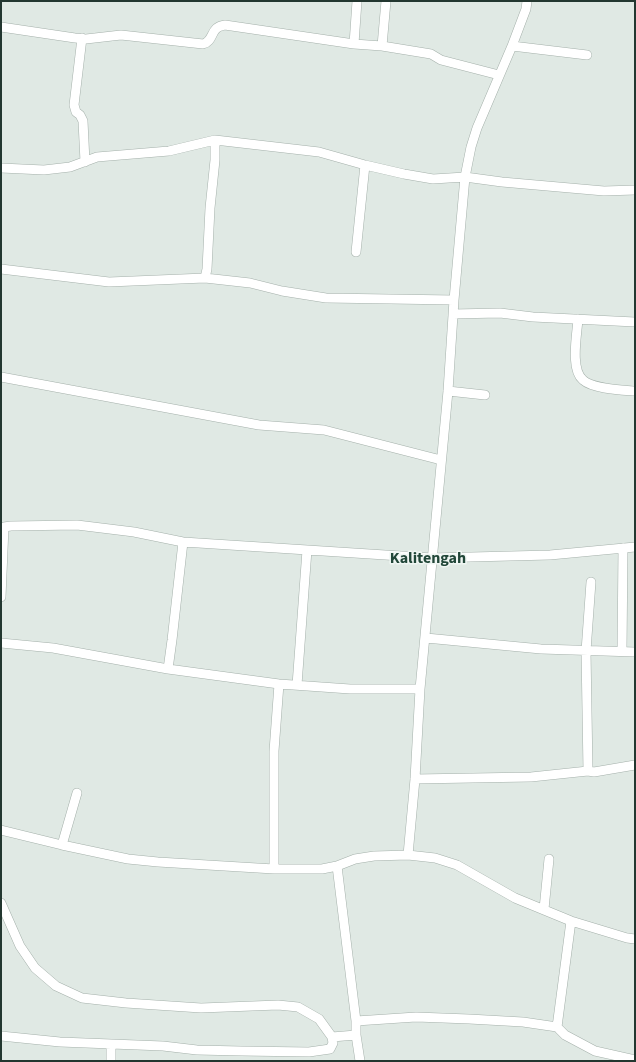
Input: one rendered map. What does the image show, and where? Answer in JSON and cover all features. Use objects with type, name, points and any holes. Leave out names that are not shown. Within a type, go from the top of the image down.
[{"type":"street","points":[[354,44],[356,1]]},
{"type":"street","points":[[382,46],[386,1]]},
{"type":"street","points":[[408,855],[415,779],[420,689],[426,638],[448,391],[454,300],[465,177],[470,147],[512,46],[526,9],[527,1]]},
{"type":"street","points":[[1,27],[82,38],[121,35],[203,44],[210,41],[214,29],[225,25],[431,54],[441,60],[499,75]]},
{"type":"street","points":[[82,38],[74,105],[76,112],[80,115],[83,121],[85,162]]},
{"type":"street","points":[[512,46],[587,55]]},
{"type":"street","points":[[205,278],[207,269],[210,208],[215,160],[215,140]]},
{"type":"street","points":[[1,168],[44,170],[70,167],[97,157],[169,152],[215,140],[319,152],[365,166],[433,179],[465,177],[502,182],[604,191],[635,190]]},
{"type":"street","points":[[356,252],[365,166]]},
{"type":"street","points":[[1,269],[109,282],[205,278],[250,283],[282,291],[326,298],[454,300]]},
{"type":"street","points":[[453,314],[500,313],[533,317],[635,322]]},
{"type":"street","points":[[578,319],[575,362],[578,373],[584,380],[594,385],[635,391]]},
{"type":"street","points":[[1,377],[259,424],[324,430],[441,460]]},
{"type":"street","points":[[448,391],[485,395]]},
{"type":"street","points":[[1,597],[2,527],[77,525],[134,532],[182,542],[432,558],[550,555],[635,546]]},
{"type":"street","points":[[168,669],[182,542]]},
{"type":"street","points":[[622,651],[623,548]]},
{"type":"street","points":[[297,685],[307,550]]},
{"type":"street","points":[[588,771],[586,651],[591,582]]},
{"type":"street","points":[[426,638],[534,648],[635,652]]},
{"type":"street","points":[[1,643],[53,648],[168,669],[279,684],[350,688],[420,689]]},
{"type":"street","points":[[274,869],[274,751],[279,684]]},
{"type":"street","points":[[415,779],[531,777],[588,771],[594,772],[635,765]]},
{"type":"street","points":[[62,845],[77,793]]},
{"type":"street","points":[[1,830],[128,859],[158,862],[274,869],[322,869],[355,859],[374,856],[408,855],[435,858],[457,865],[515,898],[544,910],[627,938],[635,939]]},
{"type":"street","points":[[544,910],[549,859]]},
{"type":"street","points":[[336,866],[360,1061]]},
{"type":"street","points":[[1,903],[20,946],[35,968],[56,986],[82,998],[126,1003],[201,1008],[278,1005],[298,1007],[319,1019],[332,1037],[333,1043],[330,1049],[309,1052],[240,1056],[163,1046],[60,1042],[1,1036]]},
{"type":"street","points":[[557,1027],[571,920]]},
{"type":"street","points":[[356,1021],[416,1017],[523,1022],[557,1027],[565,1035],[595,1051],[635,1060]]},
{"type":"street","points":[[332,1037],[356,1035]]},
{"type":"street","points":[[110,1061],[111,1044]]},
{"type":"street","points":[[289,1061],[291,1052]]},
{"type":"district","name":"Kalitengah","points":[[428,559]]}]
